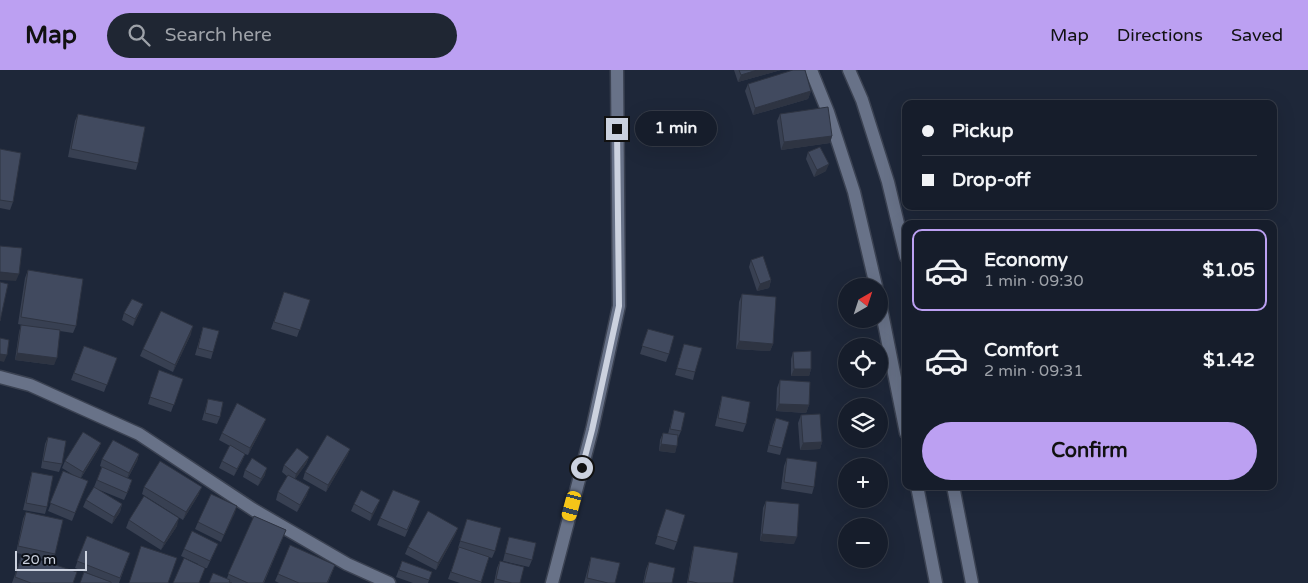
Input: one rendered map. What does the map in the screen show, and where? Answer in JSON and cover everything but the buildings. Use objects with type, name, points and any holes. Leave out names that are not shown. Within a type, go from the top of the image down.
[{"type":"street","points":[[552,583],[592,430],[619,306],[617,70]]},
{"type":"street","points":[[811,70],[828,112],[854,192],[874,278]]},
{"type":"street","points":[[849,70],[862,100],[888,182],[902,240]]},
{"type":"street","points":[[885,328],[902,413]]},
{"type":"street","points":[[0,377],[30,385],[139,434],[254,510],[347,564],[389,583]]},
{"type":"street","points":[[918,490],[936,583]]},
{"type":"street","points":[[954,490],[972,583]]},
{"type":"route","points":[[582,468],[619,306],[617,129]]}]
